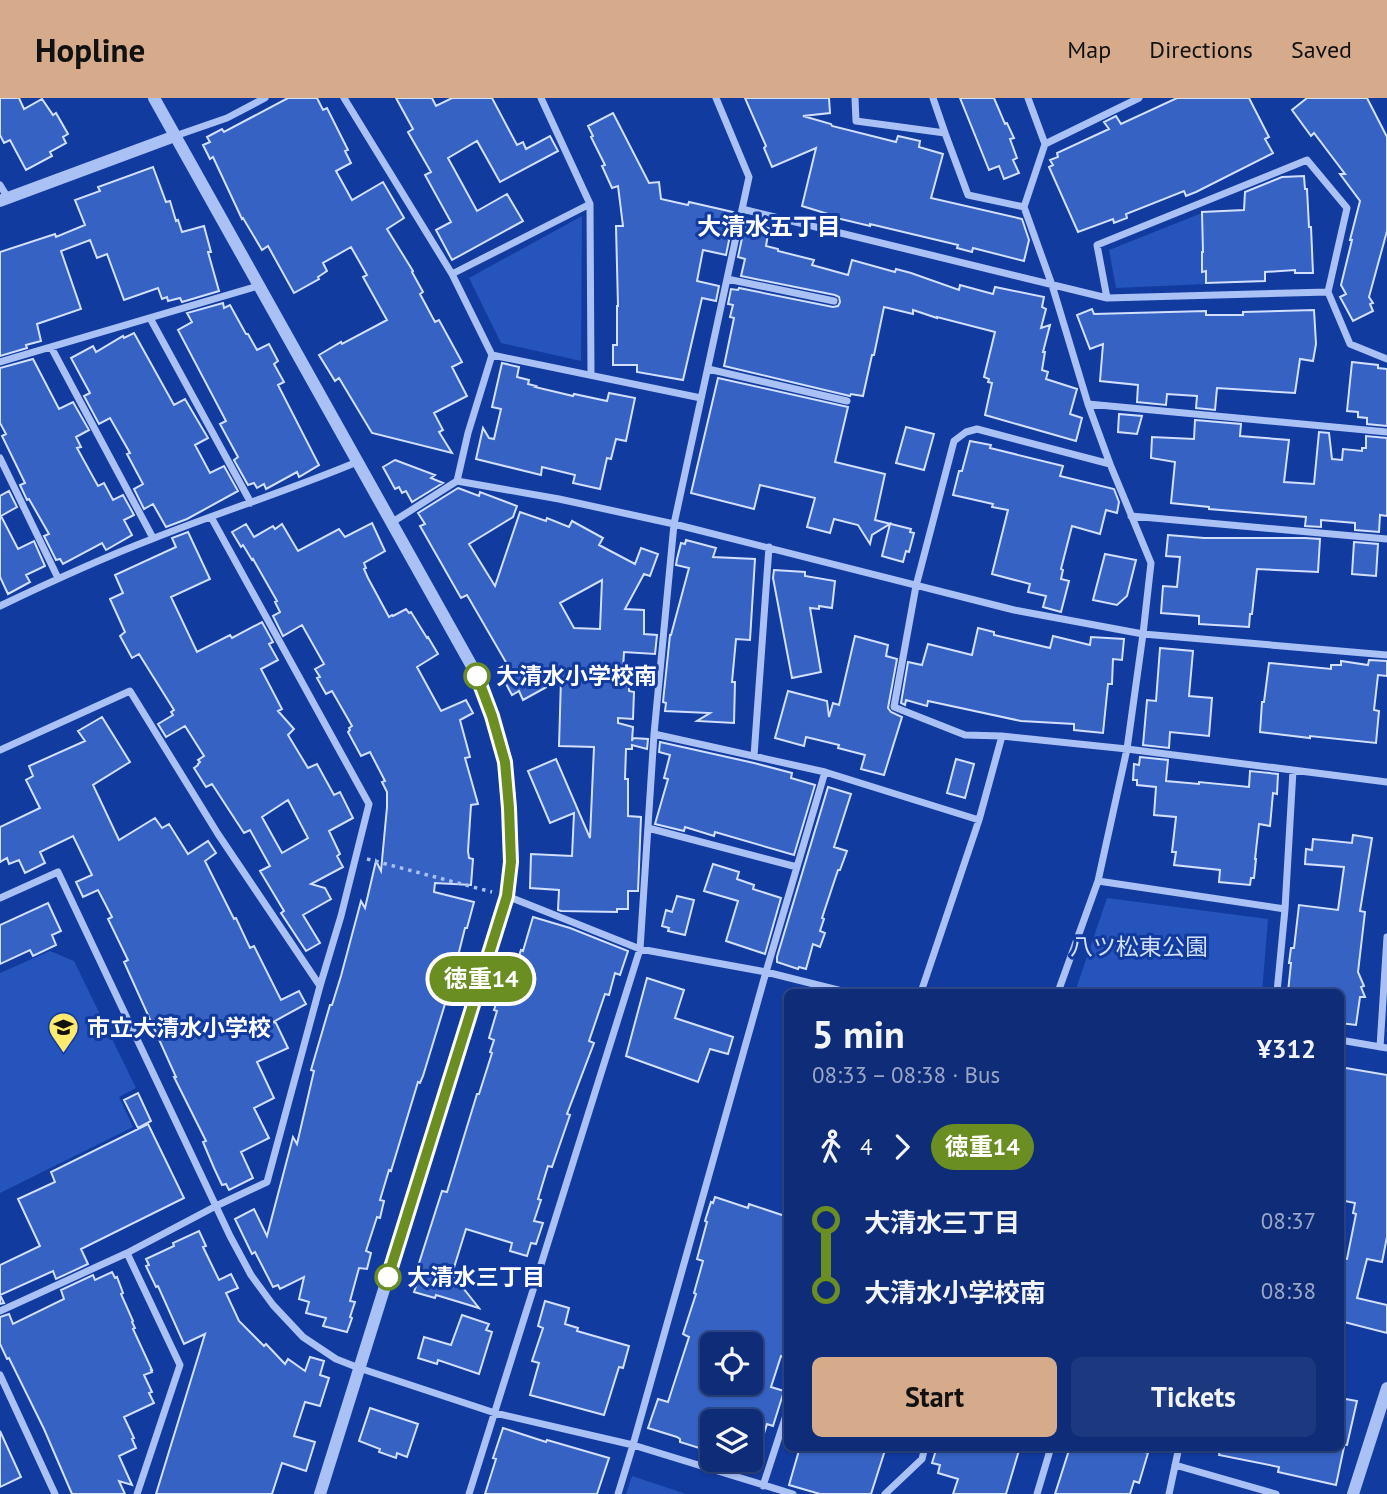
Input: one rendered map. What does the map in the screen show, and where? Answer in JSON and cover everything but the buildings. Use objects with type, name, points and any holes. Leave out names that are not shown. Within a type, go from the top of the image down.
[{"type":"street","points":[[154,98],[474,670],[492,716],[505,762],[511,862],[507,896],[320,1494]]},
{"type":"street","points":[[0,185],[4,200],[227,118],[265,98]]},
{"type":"street","points":[[344,98],[452,274],[492,355],[468,433],[457,481]]},
{"type":"street","points":[[541,98],[590,204],[591,375]]},
{"type":"street","points":[[469,1494],[640,949],[654,734],[674,524],[749,177],[716,98]]},
{"type":"street","points":[[855,98],[856,121],[945,133]]},
{"type":"street","points":[[933,98],[968,195],[1024,206]]},
{"type":"street","points":[[1028,98],[1045,144],[1024,206],[1052,285],[1088,404],[1150,562],[1127,749],[1098,881],[1059,989]]},
{"type":"street","points":[[1045,144],[1139,98]]},
{"type":"street","points":[[1107,298],[1097,246],[1307,160],[1347,208],[1328,292],[1350,344],[1387,359]]},
{"type":"street","points":[[452,274],[590,204]]},
{"type":"street","points":[[742,209],[1107,298],[1328,292]]},
{"type":"street","points":[[727,279],[834,301]]},
{"type":"street","points":[[0,362],[258,286]]},
{"type":"street","points":[[150,318],[251,503]]},
{"type":"street","points":[[51,347],[153,538]]},
{"type":"street","points":[[492,355],[701,397]]},
{"type":"street","points":[[708,369],[847,401]]},
{"type":"street","points":[[1088,404],[1387,432]]},
{"type":"street","points":[[1110,464],[978,429],[967,432],[954,441],[916,586],[894,707],[965,735],[1127,749],[1387,782]]},
{"type":"street","points":[[0,458],[58,578]]},
{"type":"street","points":[[0,606],[153,538],[357,462]]},
{"type":"street","points":[[391,523],[457,481],[559,499],[674,524],[1014,610],[1143,634],[1387,655]]},
{"type":"street","points":[[1131,516],[1387,539]]},
{"type":"street","points":[[0,1311],[127,1253],[267,1182],[341,916],[369,804],[211,517]]},
{"type":"street","points":[[754,756],[769,547]]},
{"type":"street","points":[[0,750],[130,691],[218,834],[320,986]]},
{"type":"street","points":[[654,734],[825,772],[979,820]]},
{"type":"street","points":[[922,989],[979,820],[1002,737]]},
{"type":"street","points":[[1277,989],[1293,770]]},
{"type":"street","points":[[618,1494],[825,772]]},
{"type":"street","points":[[648,828],[797,867]]},
{"type":"street","points":[[0,898],[58,872],[251,1275],[273,1305],[303,1337],[337,1359],[359,1368],[495,1413],[633,1445],[793,1494]]},
{"type":"street","points":[[1098,881],[1284,908]]},
{"type":"street","points":[[507,896],[640,949],[766,972],[834,989]]},
{"type":"street","points":[[1344,1041],[1383,1047],[1387,937]]},
{"type":"street","points":[[127,1253],[180,1365],[137,1494]]},
{"type":"street","points":[[0,1375],[55,1494]]},
{"type":"street","points":[[1353,1494],[1387,1388]]},
{"type":"street","points":[[763,1486],[784,1421]]},
{"type":"street","points":[[885,1494],[922,1459],[924,1451]]},
{"type":"street","points":[[1037,1494],[1050,1451]]},
{"type":"street","points":[[1169,1494],[1178,1451]]},
{"type":"street","points":[[1175,1465],[1276,1494]]},
{"type":"path","points":[[355,856],[507,896]]},
{"type":"green space","points":[[1202,213],[1206,284],[1116,288],[1109,250]]},
{"type":"green space","points":[[582,216],[581,361],[501,343],[469,278]]},
{"type":"green space","name":"八ツ松東公園","points":[[1107,898],[1268,919],[1262,989],[1076,989]]},
{"type":"green space","points":[[50,951],[74,961],[136,1088],[119,1097],[133,1127],[0,1193],[0,973]]},
{"type":"green space","points":[[632,1476],[686,1494],[626,1494]]},
{"type":"bus line","name":"徳重14","points":[[388,1277],[507,896],[511,862],[505,762],[477,676]]},
{"type":"place","name":"大清水小学校南","points":[[477,676]]},
{"type":"place","name":"市立大清水小学校","points":[[64,1055]]},
{"type":"place","name":"大清水三丁目","points":[[388,1277]]},
{"type":"district","name":"大清水五丁目","points":[[769,227]]}]
